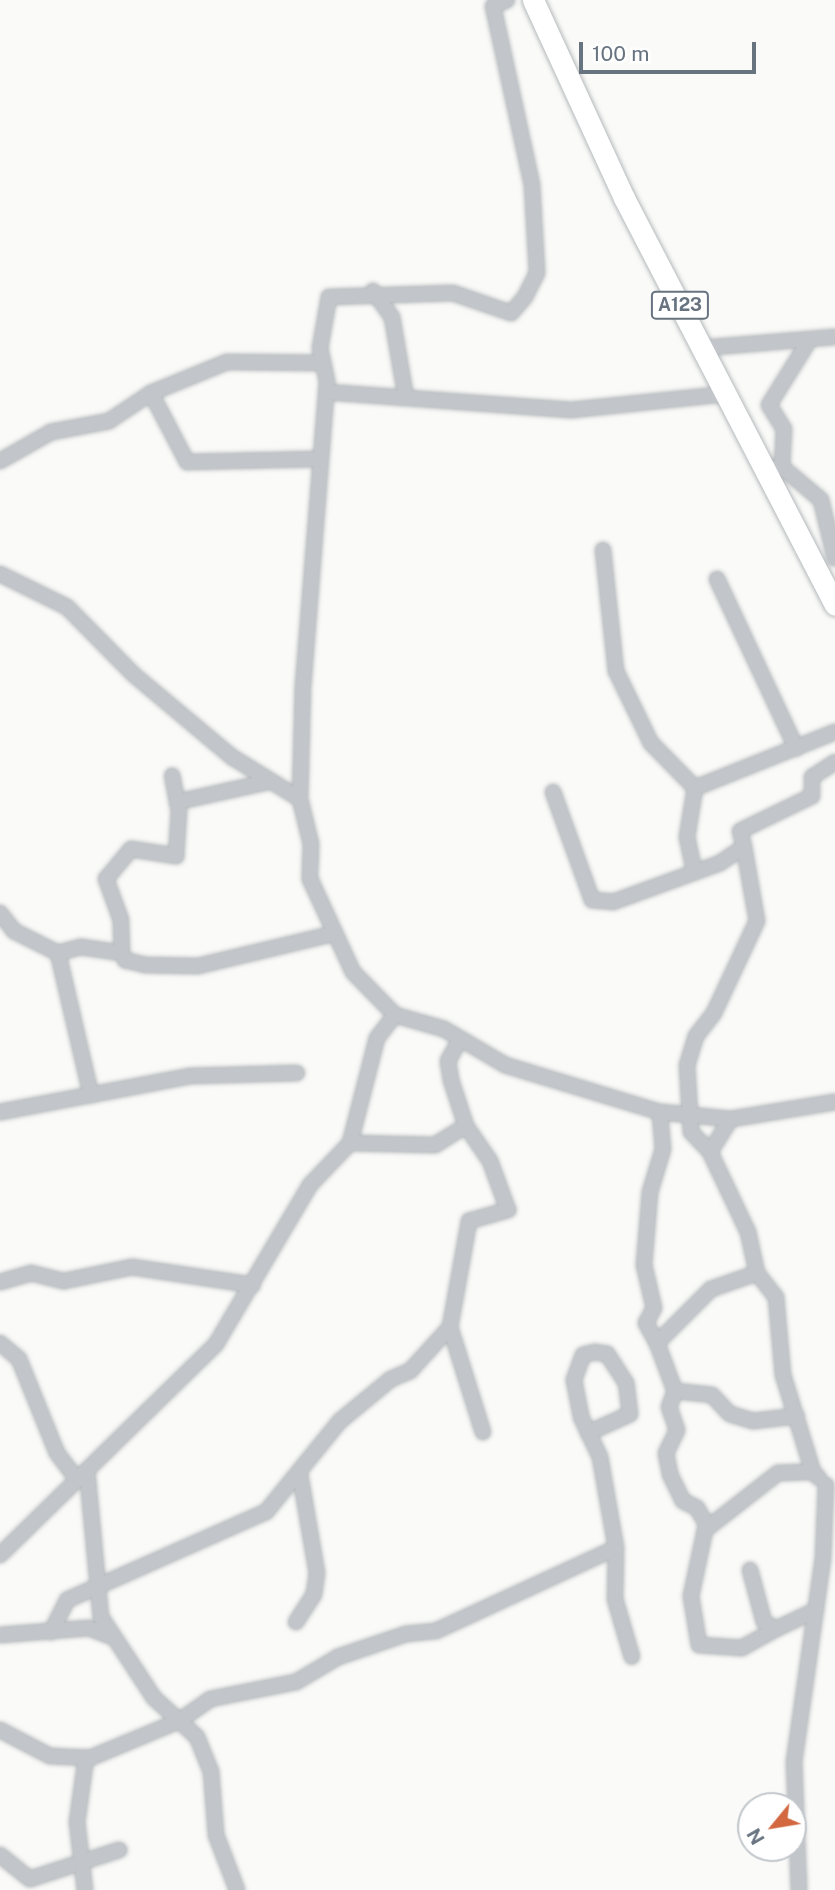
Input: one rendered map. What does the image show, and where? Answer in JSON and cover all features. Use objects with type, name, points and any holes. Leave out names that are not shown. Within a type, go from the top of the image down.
[{"type":"highway","name":"A123","points":[[533,0],[703,348],[727,394],[775,468],[835,605]]},
{"type":"street","points":[[507,0],[493,6],[531,185],[537,272],[511,313],[453,293],[373,291],[329,297],[323,363],[326,392],[318,459],[300,799],[311,844],[310,879],[332,934],[353,972],[395,1015],[460,1039],[505,1065],[660,1112],[693,1111],[731,1118],[835,1102]]},
{"type":"street","points":[[373,291],[392,317],[406,398]]},
{"type":"street","points":[[703,348],[807,344],[835,337]]},
{"type":"street","points":[[807,344],[769,405],[784,429],[775,468],[821,500],[835,558]]},
{"type":"street","points":[[0,461],[51,432],[109,421],[151,393],[227,362],[323,363]]},
{"type":"street","points":[[326,392],[571,410],[727,394]]},
{"type":"street","points":[[151,393],[187,462],[318,459]]},
{"type":"street","points":[[603,550],[616,671],[651,743],[695,788]]},
{"type":"street","points":[[0,574],[67,607],[133,674],[267,782],[300,799]]},
{"type":"street","points":[[717,579],[796,748]]},
{"type":"street","points":[[695,788],[835,732]]},
{"type":"street","points":[[813,1472],[782,1375],[781,1311],[757,1273],[748,1232],[710,1152],[691,1132],[693,1111],[687,1065],[696,1036],[714,1013],[757,921],[740,831],[812,796],[813,777],[835,762]]},
{"type":"street","points":[[172,776],[177,802],[176,856],[131,849],[106,879],[121,920],[122,953],[125,960],[145,965],[198,966],[332,934]]},
{"type":"street","points":[[177,802],[267,782]]},
{"type":"street","points":[[694,870],[687,837],[695,788]]},
{"type":"street","points":[[553,792],[592,900],[635,897],[687,878],[694,870],[744,847]]},
{"type":"street","points":[[0,914],[14,931],[58,953],[81,947],[122,953]]},
{"type":"street","points":[[58,953],[91,1095]]},
{"type":"street","points":[[0,1555],[216,1344],[310,1185],[350,1143],[377,1038],[395,1015]]},
{"type":"street","points":[[460,1039],[447,1060],[466,1126],[490,1161],[509,1210],[469,1221],[450,1327],[483,1432]]},
{"type":"street","points":[[0,1112],[190,1076],[297,1073]]},
{"type":"street","points":[[660,1112],[663,1149],[649,1192],[644,1265],[654,1308],[646,1323],[657,1343],[675,1391],[669,1407],[677,1430],[666,1453],[670,1474],[683,1501],[697,1508],[708,1527]]},
{"type":"street","points":[[710,1152],[731,1118]]},
{"type":"street","points":[[350,1143],[435,1145],[466,1126]]},
{"type":"street","points":[[0,1283],[32,1273],[64,1281],[132,1267],[253,1284]]},
{"type":"street","points":[[657,1343],[711,1289],[757,1273]]},
{"type":"street","points":[[51,1632],[67,1600],[98,1584],[148,1568],[266,1512],[300,1475],[340,1421],[391,1379],[410,1371],[450,1327]]},
{"type":"street","points":[[0,1343],[19,1359],[57,1453],[82,1475],[98,1584],[110,1636],[179,1721],[193,1730],[211,1771],[216,1835],[237,1890]]},
{"type":"street","points":[[588,1433],[630,1413],[626,1383],[607,1354],[595,1352],[583,1354],[574,1380],[588,1433],[600,1457],[616,1548],[615,1599],[632,1657]]},
{"type":"street","points":[[675,1391],[712,1395],[730,1414],[753,1421],[797,1416]]},
{"type":"street","points":[[799,1890],[794,1762],[816,1610],[831,1485],[813,1472],[778,1473],[708,1527],[691,1596],[699,1645],[742,1648],[816,1610]]},
{"type":"street","points":[[296,1622],[314,1594],[317,1573],[300,1475]]},
{"type":"street","points":[[0,1730],[50,1756],[86,1758],[179,1721],[210,1699],[296,1682],[338,1657],[406,1634],[436,1631],[616,1548]]},
{"type":"street","points":[[750,1570],[764,1622],[776,1629]]},
{"type":"street","points":[[0,1635],[89,1628],[110,1636]]},
{"type":"street","points":[[85,1890],[77,1822],[86,1758]]},
{"type":"street","points":[[0,1854],[30,1879],[118,1850]]}]
